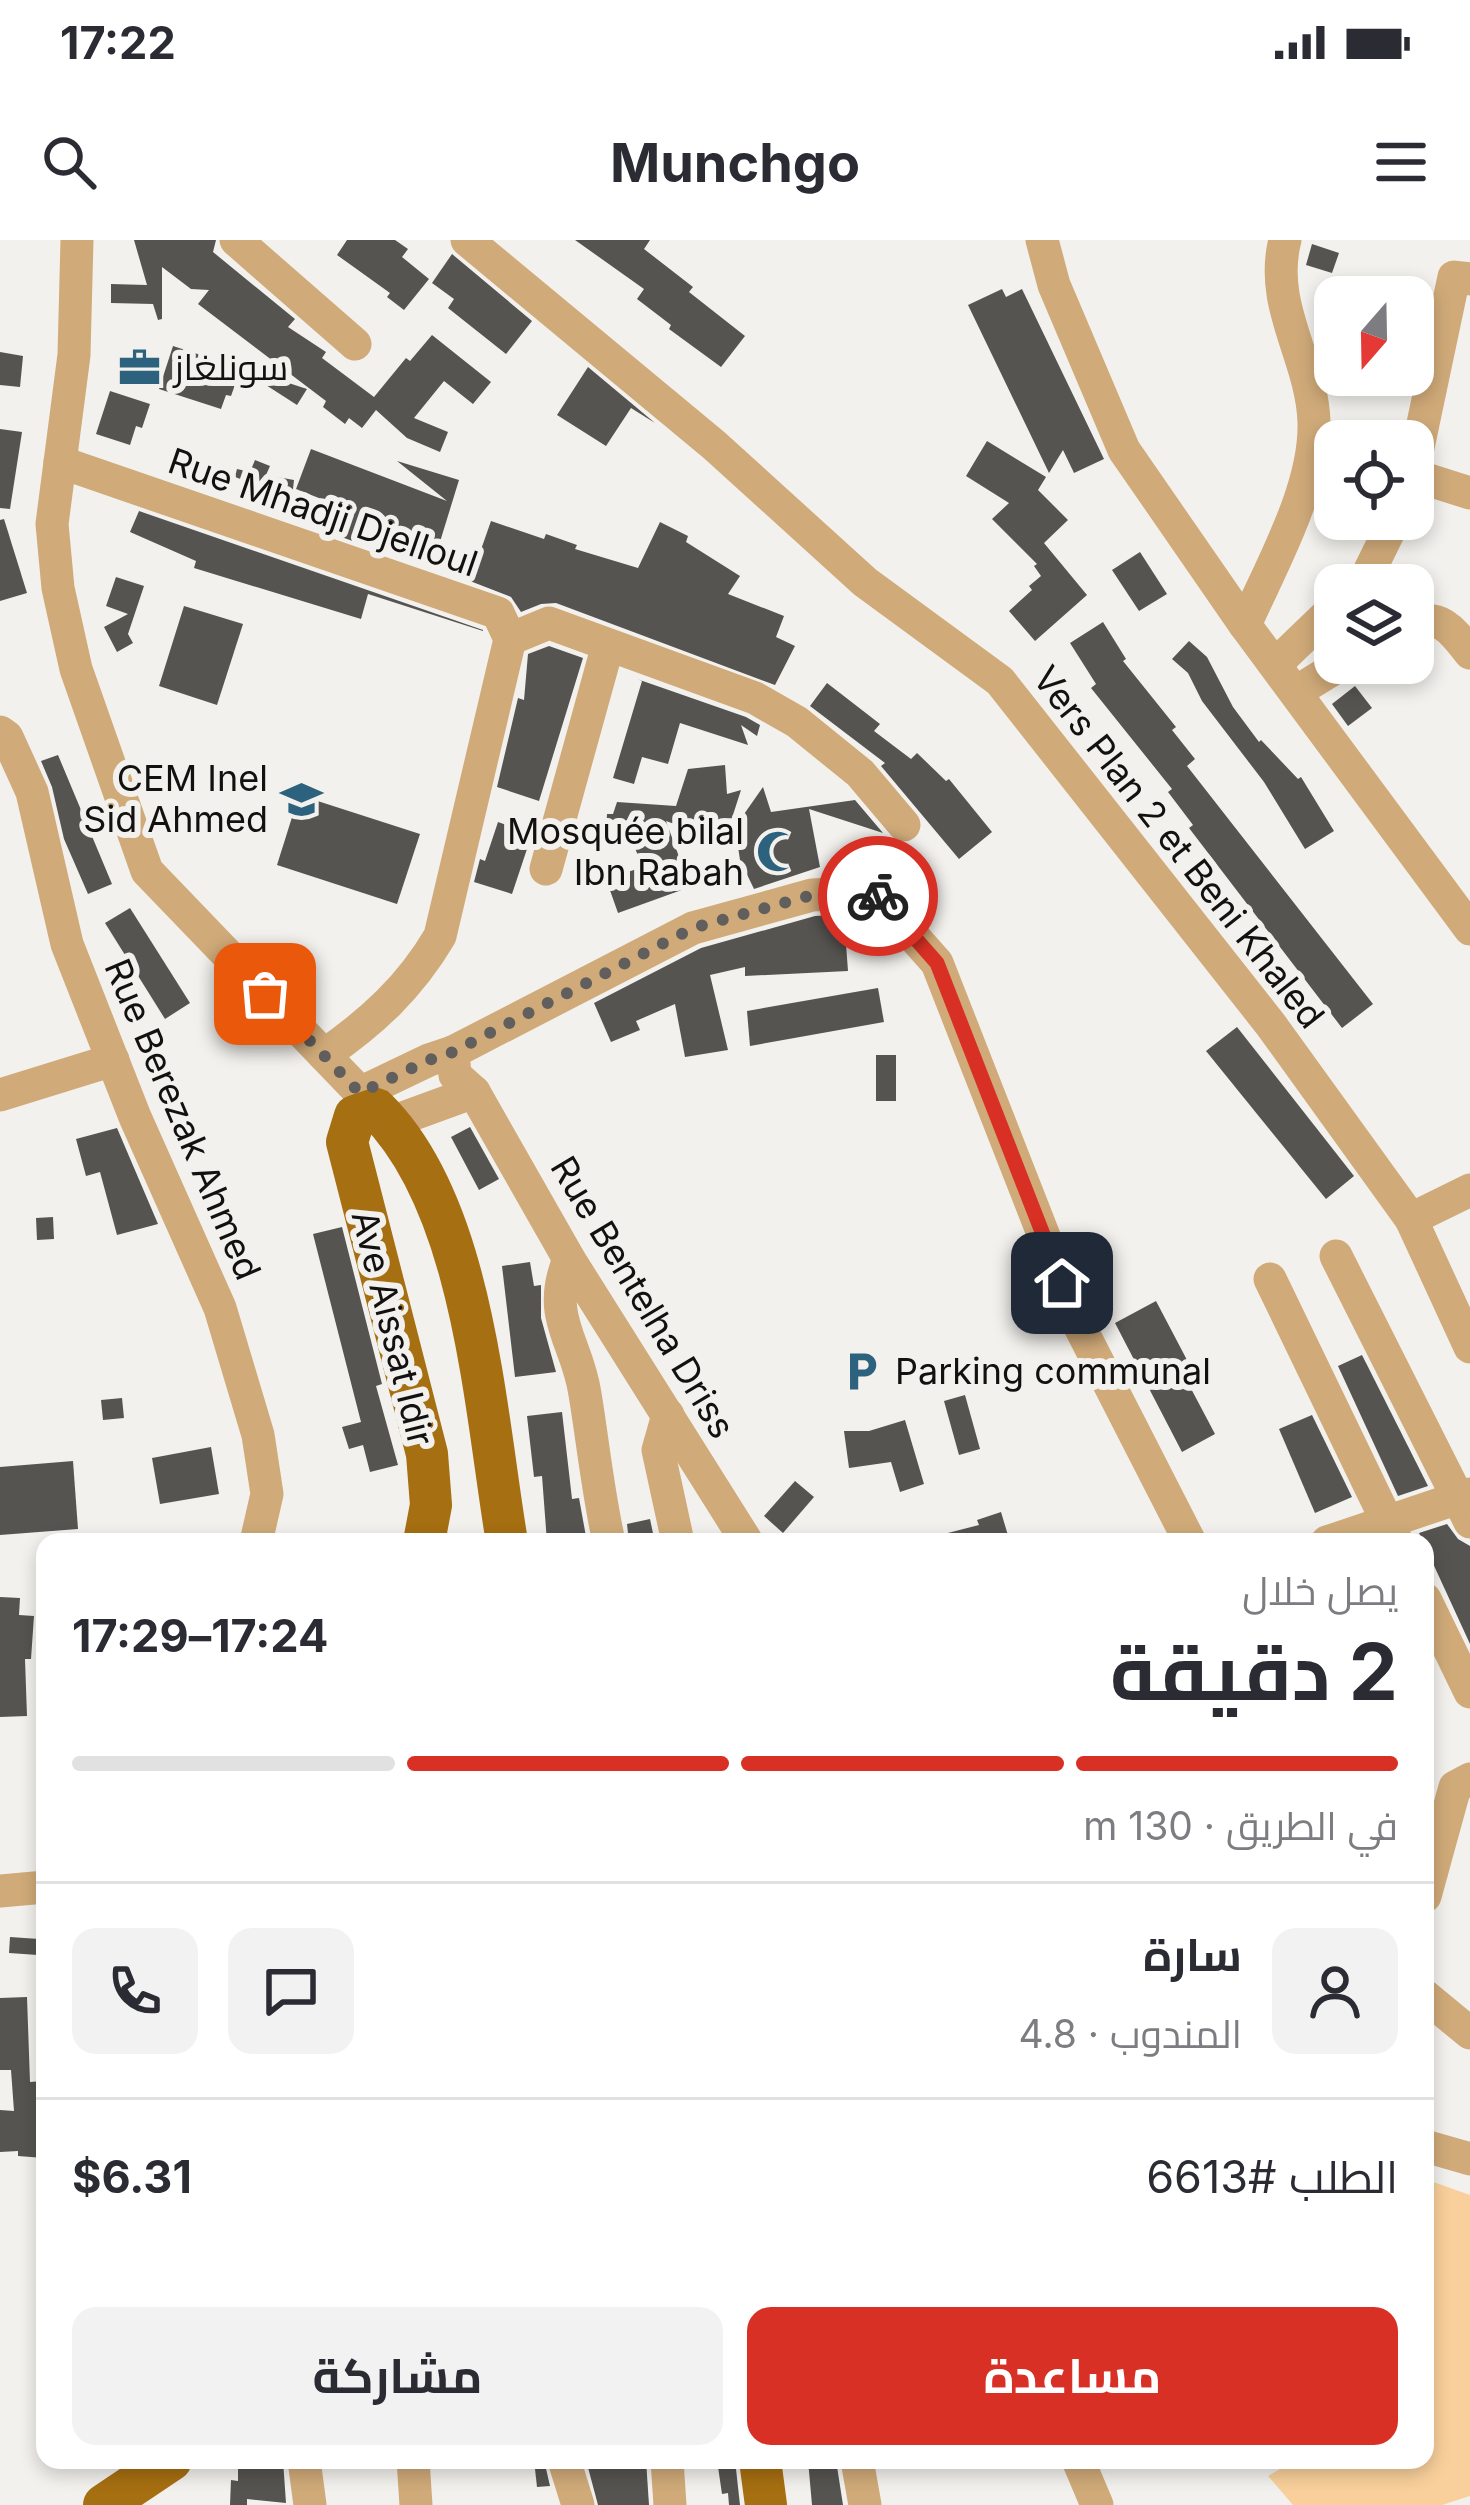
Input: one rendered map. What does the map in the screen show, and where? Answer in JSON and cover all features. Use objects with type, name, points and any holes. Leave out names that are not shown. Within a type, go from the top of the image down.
[{"type":"main road","name":"Ave Aissat Idir","points":[[370,1110],[346,1142],[427,1454],[430,1505],[425,1533]]},
{"type":"main road","points":[[370,1110],[433,1191],[472,1323],[506,1533]]},
{"type":"main road","points":[[104,2505],[159,2469]]},
{"type":"main road","points":[[761,2469],[766,2505]]},
{"type":"street","points":[[236,240],[355,344]]},
{"type":"street","name":"Vers Plan 2 et Beni Khaled","points":[[467,240],[714,445],[866,582],[1000,680],[1271,1025],[1412,1219],[1470,1347]]},
{"type":"street","points":[[1245,625],[1309,468],[1312,445],[1308,384],[1281,301],[1285,240]]},
{"type":"street","points":[[1045,241],[1054,285],[1124,450],[1245,625],[1459,892],[1470,928]]},
{"type":"street","points":[[74,246],[74,355],[52,524],[58,588],[76,669],[147,871],[324,1055],[370,1110]]},
{"type":"street","points":[[1424,420],[1454,278],[1470,279]]},
{"type":"street","name":"Rue Mhadji Djelloul","points":[[61,462],[498,613],[510,639]]},
{"type":"street","points":[[1434,480],[1470,493]]},
{"type":"street","points":[[1434,621],[1447,624],[1470,653]]},
{"type":"street","points":[[324,1055],[370,1024],[419,972],[440,936],[510,639],[549,623],[755,698],[796,722],[860,773],[904,825]]},
{"type":"street","points":[[1286,678],[1314,637]]},
{"type":"street","points":[[546,869],[608,645]]},
{"type":"street","points":[[1286,678],[1314,671]]},
{"type":"street","name":"Rue Berezak Ahmed","points":[[0,731],[32,792],[67,944],[220,1308],[258,1435],[267,1494],[258,1533]]},
{"type":"street","points":[[370,1110],[429,1060],[693,928],[812,895],[874,892],[937,963],[1078,1323],[1185,1533]]},
{"type":"street","name":"Rue Bentelha Driss","points":[[453,1052],[455,1075],[474,1092],[569,1259],[741,1533]]},
{"type":"street","points":[[0,1095],[112,1060]]},
{"type":"street","points":[[370,1110],[474,1092]]},
{"type":"street","points":[[1412,1219],[1470,1190]]},
{"type":"street","points":[[1270,1279],[1392,1532],[1466,1505],[1336,1256]]},
{"type":"street","points":[[569,1259],[560,1282],[562,1330],[584,1387],[608,1533]]},
{"type":"street","points":[[668,1415],[658,1450],[676,1533]]},
{"type":"street","points":[[1434,1618],[1470,1692]]},
{"type":"street","points":[[1434,1863],[1455,1787],[1470,1780]]},
{"type":"street","points":[[0,1891],[36,1888]]},
{"type":"street","points":[[1434,2003],[1470,2033]]},
{"type":"street","points":[[1434,2149],[1470,2159]]},
{"type":"street","points":[[305,2469],[310,2505]]},
{"type":"street","points":[[414,2469],[416,2505]]},
{"type":"street","points":[[567,2469],[578,2505]]},
{"type":"street","points":[[668,2469],[670,2505]]},
{"type":"street","points":[[859,2469],[865,2505]]},
{"type":"street","points":[[1082,2469],[1096,2505]]},
{"type":"shaded area","points":[[1434,2182],[1470,2195],[1470,2496],[1442,2505],[1293,2505],[1268,2476],[1280,2469],[1434,2469]]},
{"type":"building","points":[[134,240],[216,240],[213,252],[295,319],[288,327],[326,352],[322,358],[374,397],[432,335],[491,382],[473,404],[444,381],[414,418],[448,432],[440,452],[407,438],[376,410],[362,428],[349,418],[345,424],[323,407],[326,401],[198,304],[209,290],[191,289],[162,267],[162,319],[158,320],[153,304],[111,303],[111,284],[147,285]]},
{"type":"building","points":[[347,240],[395,240],[408,249],[402,257],[429,279],[404,310],[387,297],[390,293],[337,255]]},
{"type":"building","points":[[575,240],[650,240],[644,249],[745,336],[721,367],[637,299],[644,289]]},
{"type":"building","points":[[1312,244],[1339,253],[1332,273],[1306,265]]},
{"type":"building","points":[[452,254],[532,321],[506,354],[448,308],[454,299],[432,283]]},
{"type":"building","points":[[1002,289],[1006,297],[1022,289],[1104,459],[1074,473],[1063,450],[1049,473],[968,305]]},
{"type":"building","points":[[173,346],[241,368],[221,409],[159,389]]},
{"type":"building","points":[[0,352],[23,356],[20,387],[0,385]]},
{"type":"building","points":[[588,367],[655,423],[631,408],[606,446],[557,415]]},
{"type":"building","points":[[258,373],[307,389],[297,405],[255,378]]},
{"type":"building","points":[[110,391],[150,404],[130,445],[96,434]]},
{"type":"building","points":[[0,429],[22,432],[10,509],[0,508]]},
{"type":"building","points":[[987,441],[1046,477],[1038,490],[1068,520],[1044,543],[1087,595],[1035,641],[1009,611],[1041,576],[1037,564],[992,519],[1009,503],[966,476]]},
{"type":"building","points":[[311,449],[447,501],[397,461],[459,480],[439,545],[401,534],[403,529],[367,516],[358,543],[336,535],[344,508],[296,489]]},
{"type":"building","points":[[255,460],[270,466],[266,475],[294,480],[292,498],[235,477],[237,469],[250,472]]},
{"type":"building","points":[[139,511],[483,631],[368,594],[361,619],[194,568],[196,561],[130,532]]},
{"type":"building","points":[[4,519],[27,593],[0,601],[0,520]]},
{"type":"building","points":[[491,521],[544,539],[546,534],[577,545],[575,549],[638,568],[660,522],[688,536],[686,542],[740,576],[728,594],[784,616],[776,637],[795,646],[775,685],[556,603],[521,612],[511,597],[470,581]]},
{"type":"building","points":[[1140,552],[1167,594],[1139,611],[1112,570]]},
{"type":"building","points":[[116,577],[144,586],[128,634],[133,643],[117,652],[104,627],[128,614],[106,606]]},
{"type":"building","points":[[184,606],[243,624],[217,705],[159,686]]},
{"type":"building","points":[[1103,622],[1123,661],[1176,727],[1172,730],[1195,759],[1187,766],[1373,1004],[1342,1028],[1189,828],[1193,825],[1168,792],[1172,789],[1091,688],[1096,684],[1070,643]]},
{"type":"building","points":[[1189,641],[1207,657],[1233,707],[1259,742],[1301,777],[1334,831],[1305,849],[1264,782],[1202,701],[1188,673],[1172,659]]},
{"type":"building","points":[[549,646],[583,658],[539,801],[497,787],[518,698],[524,700],[528,654]]},
{"type":"building","points":[[637,679],[746,717],[760,725],[757,736],[741,725],[748,745],[680,723],[668,764],[642,757],[634,784],[613,778],[642,681]]},
{"type":"building","points":[[827,683],[880,724],[874,731],[911,759],[917,753],[949,779],[992,832],[959,859],[881,766],[885,763],[810,706]]},
{"type":"building","points":[[1355,686],[1372,708],[1348,726],[1332,704]]},
{"type":"building","points":[[58,755],[112,884],[88,894],[64,839],[41,761]]},
{"type":"building","points":[[725,765],[727,794],[741,790],[732,818],[700,824],[697,832],[666,821],[690,887],[618,913],[606,879],[643,867],[628,832],[606,831],[607,814],[613,814],[617,802],[676,806],[688,769]]},
{"type":"building","name":"Mosquée bilal Ibn Rabah","points":[[763,787],[771,812],[855,800],[883,833],[809,809],[820,867],[754,889],[740,860],[735,827]]},
{"type":"building","points":[[299,795],[420,834],[397,904],[277,865]]},
{"type":"building","points":[[498,822],[532,834],[512,894],[474,882]]},
{"type":"building","points":[[130,908],[190,1003],[165,1019],[105,923]]},
{"type":"building","points":[[865,913],[889,941],[846,944],[848,971],[745,976],[745,967],[710,975],[728,1050],[685,1057],[675,1004],[636,1021],[640,1030],[611,1042],[594,1003],[701,948],[815,916]]},
{"type":"building","points":[[878,988],[884,1022],[750,1046],[747,1011]]},
{"type":"building","points":[[1237,1027],[1354,1176],[1326,1199],[1206,1051]]},
{"type":"building","points":[[876,1055],[896,1055],[896,1101],[876,1101]]},
{"type":"building","points":[[470,1127],[499,1179],[479,1190],[451,1137]]},
{"type":"building","points":[[117,1128],[158,1224],[117,1235],[100,1172],[86,1176],[76,1139]]},
{"type":"building","points":[[53,1217],[54,1239],[37,1240],[36,1218]]},
{"type":"building","points":[[342,1227],[398,1465],[370,1472],[363,1445],[349,1449],[342,1427],[361,1422],[313,1234]]},
{"type":"building","points":[[530,1262],[534,1286],[541,1285],[541,1318],[556,1372],[515,1377],[502,1266]]},
{"type":"building","points":[[1156,1301],[1187,1360],[1178,1364],[1215,1434],[1182,1452],[1115,1323]]},
{"type":"building","points":[[1362,1355],[1428,1486],[1398,1496],[1338,1366]]},
{"type":"building","points":[[965,1395],[980,1449],[959,1455],[944,1401]]},
{"type":"building","points":[[122,1398],[124,1418],[103,1420],[101,1400]]},
{"type":"building","points":[[562,1412],[572,1499],[579,1498],[585,1533],[546,1533],[542,1476],[534,1477],[527,1416]]},
{"type":"building","points":[[1312,1415],[1352,1497],[1315,1513],[1279,1429]]},
{"type":"building","points":[[905,1420],[924,1484],[900,1492],[891,1462],[849,1468],[844,1431],[869,1431]]},
{"type":"building","points":[[211,1447],[219,1494],[160,1504],[152,1458]]},
{"type":"building","points":[[73,1461],[78,1529],[0,1535],[0,1467]]},
{"type":"building","points":[[795,1481],[814,1497],[783,1533],[764,1516]]},
{"type":"building","points":[[1001,1512],[1007,1533],[948,1533],[979,1525],[977,1520]]},
{"type":"building","points":[[650,1519],[653,1533],[628,1533],[627,1524]]},
{"type":"building","points":[[1447,1524],[1470,1546],[1470,1644],[1434,1566],[1434,1533],[1419,1533]]},
{"type":"building","points":[[0,1597],[20,1598],[19,1615],[34,1616],[31,1659],[25,1659],[27,1716],[0,1717]]},
{"type":"building","points":[[10,1937],[36,1939],[36,1955],[9,1953]]},
{"type":"building","points":[[27,1997],[30,2082],[36,2082],[36,2157],[18,2156],[18,2151],[0,2152],[0,2110],[14,2111],[11,2070],[0,2070],[0,1998]]},
{"type":"building","points":[[238,2469],[284,2469],[286,2503],[247,2499],[247,2505],[230,2505],[231,2480],[238,2481]]},
{"type":"building","points":[[535,2469],[546,2469],[550,2486],[537,2487]]},
{"type":"building","points":[[588,2469],[647,2469],[649,2505],[598,2505]]},
{"type":"building","points":[[718,2469],[736,2469],[740,2505],[729,2505],[728,2493],[722,2494]]},
{"type":"building","points":[[809,2469],[837,2469],[843,2505],[812,2505]]},
{"type":"way so far","points":[[265,994],[360,1093],[453,1052],[693,928],[812,895],[874,892],[878,896]]},
{"type":"place","name":"سونلغاز","points":[[140,367]]},
{"type":"place","name":"CEM Inel Sid Ahmed","points":[[302,799]]},
{"type":"place","name":"Mosquée bilal Ibn Rabah","points":[[778,852]]},
{"type":"place","name":"Parking communal","points":[[861,1371]]},
{"type":"route","points":[[878,896],[937,963],[1062,1283]]}]
